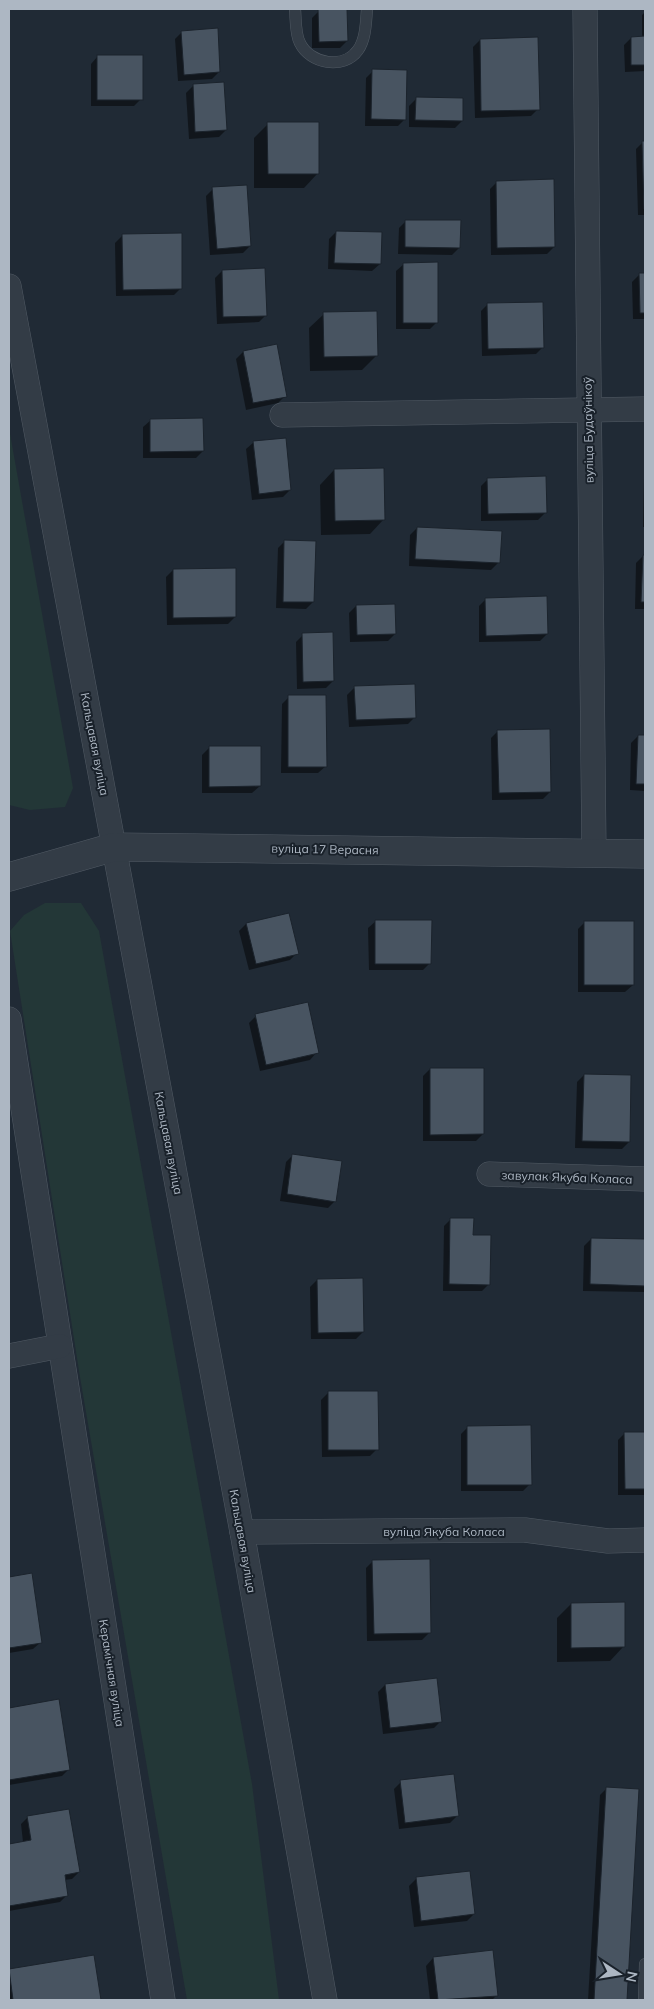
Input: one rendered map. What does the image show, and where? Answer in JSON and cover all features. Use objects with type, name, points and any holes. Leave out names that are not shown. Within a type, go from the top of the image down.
[{"type":"street","name":"вуліца Будаўнікоў","points":[[585,9],[594,852]]},
{"type":"street","name":"Кальцавая вуліца","points":[[9,286],[242,1532],[325,2000]]},
{"type":"street","points":[[282,415],[645,408]]},
{"type":"street","name":"вуліца 17 Верасня","points":[[9,877],[114,847],[645,854]]},
{"type":"street","name":"Керамічная вуліца","points":[[9,1019],[163,2000]]},
{"type":"street","name":"завулак Якуба Коласа","points":[[489,1174],[645,1180]]},
{"type":"street","points":[[9,1356],[60,1346]]},
{"type":"street","name":"вуліца Якуба Коласа","points":[[242,1532],[525,1530],[608,1541],[645,1540]]},
{"type":"lane","points":[[295,9],[300,43],[310,55],[322,62],[342,62],[358,50],[366,27],[367,9]]},
{"type":"lane","points":[[645,1964],[645,2000]]},
{"type":"green space","points":[[9,428],[73,788],[65,807],[30,810],[9,805]]},
{"type":"green space","points":[[45,903],[81,903],[99,931],[252,1784],[279,2000],[187,2000],[80,1377],[10,931],[24,915]]},
{"type":"building","points":[[318,9],[347,9],[348,41],[319,42]]},
{"type":"building","points":[[218,28],[220,72],[184,75],[181,31]]},
{"type":"building","points":[[645,36],[645,65],[631,65],[631,37]]},
{"type":"building","points":[[538,37],[540,110],[481,111],[480,39]]},
{"type":"building","points":[[97,55],[143,55],[143,100],[97,100]]},
{"type":"building","points":[[372,69],[407,70],[406,120],[371,119]]},
{"type":"building","points":[[224,82],[227,130],[195,132],[193,84]]},
{"type":"building","points":[[416,97],[463,98],[463,121],[415,120]]},
{"type":"building","points":[[267,122],[319,122],[319,174],[268,174]]},
{"type":"building","points":[[642,141],[645,141],[645,209],[644,209]]},
{"type":"building","points":[[554,179],[555,247],[497,248],[496,181]]},
{"type":"building","points":[[247,185],[251,246],[217,249],[212,187]]},
{"type":"building","points":[[405,220],[461,220],[460,248],[405,247]]},
{"type":"building","points":[[336,231],[382,232],[381,264],[334,263]]},
{"type":"building","points":[[182,233],[182,289],[123,290],[122,234]]},
{"type":"building","points":[[438,262],[438,323],[403,323],[403,263]]},
{"type":"building","points":[[265,268],[267,316],[223,317],[222,270]]},
{"type":"building","points":[[639,273],[645,273],[645,313],[640,313]]},
{"type":"building","points":[[543,302],[544,348],[488,349],[487,303]]},
{"type":"building","points":[[377,311],[378,356],[324,357],[323,312]]},
{"type":"building","points":[[277,344],[287,397],[253,403],[243,351]]},
{"type":"building","points":[[203,418],[204,451],[150,452],[150,419]]},
{"type":"building","points":[[286,438],[291,490],[259,494],[253,441]]},
{"type":"building","points":[[384,468],[385,520],[335,521],[334,469]]},
{"type":"building","points":[[546,476],[547,513],[488,514],[487,478]]},
{"type":"building","points":[[417,527],[502,531],[500,563],[415,559]]},
{"type":"building","points":[[284,540],[316,541],[314,602],[283,602]]},
{"type":"building","points":[[643,555],[645,555],[645,602],[641,602]]},
{"type":"building","points":[[236,568],[236,617],[173,618],[173,569]]},
{"type":"building","points":[[547,596],[548,634],[486,636],[485,598]]},
{"type":"building","points":[[395,604],[396,634],[357,635],[356,605]]},
{"type":"building","points":[[333,632],[334,681],[303,682],[302,633]]},
{"type":"building","points":[[415,684],[416,718],[356,720],[354,686]]},
{"type":"building","points":[[288,695],[326,695],[327,767],[288,767]]},
{"type":"building","points":[[550,729],[551,792],[499,793],[497,730]]},
{"type":"building","points":[[638,735],[645,735],[645,784],[636,784]]},
{"type":"building","points":[[209,746],[261,746],[261,786],[209,787]]},
{"type":"building","points":[[289,913],[299,954],[256,964],[246,923]]},
{"type":"building","points":[[375,920],[432,920],[431,964],[375,964]]},
{"type":"building","points":[[584,921],[634,921],[634,985],[584,985]]},
{"type":"building","points":[[308,1002],[319,1053],[266,1065],[255,1014]]},
{"type":"building","points":[[430,1068],[484,1068],[484,1134],[430,1135]]},
{"type":"building","points":[[584,1074],[631,1075],[630,1142],[582,1141]]},
{"type":"building","points":[[292,1154],[342,1161],[336,1202],[287,1194]]},
{"type":"building","points":[[450,1218],[474,1218],[473,1235],[491,1235],[490,1285],[449,1284]]},
{"type":"building","points":[[591,1238],[645,1239],[645,1286],[590,1284]]},
{"type":"building","points":[[363,1278],[364,1332],[318,1333],[317,1279]]},
{"type":"building","points":[[328,1391],[378,1391],[379,1450],[328,1450]]},
{"type":"building","points":[[531,1425],[532,1485],[467,1485],[467,1426]]},
{"type":"building","points":[[624,1432],[645,1432],[645,1489],[625,1489]]},
{"type":"building","points":[[430,1559],[431,1633],[374,1634],[372,1560]]},
{"type":"building","points":[[32,1573],[42,1643],[9,1648],[9,1577]]},
{"type":"building","points":[[625,1602],[625,1647],[571,1648],[571,1603]]},
{"type":"building","points":[[437,1678],[442,1722],[390,1728],[385,1684]]},
{"type":"building","points":[[59,1699],[70,1770],[9,1780],[9,1708]]},
{"type":"building","points":[[454,1774],[459,1816],[405,1823],[400,1780]]},
{"type":"building","points":[[606,1787],[639,1789],[627,2000],[594,2000]]},
{"type":"building","points":[[69,1809],[80,1872],[65,1875],[68,1896],[9,1906],[9,1844],[31,1840],[27,1816]]},
{"type":"building","points":[[470,1871],[475,1914],[421,1921],[416,1877]]},
{"type":"building","points":[[493,1950],[498,1996],[438,2000],[433,1957]]},
{"type":"building","points":[[94,1955],[101,2000],[13,2000],[9,1969]]}]
